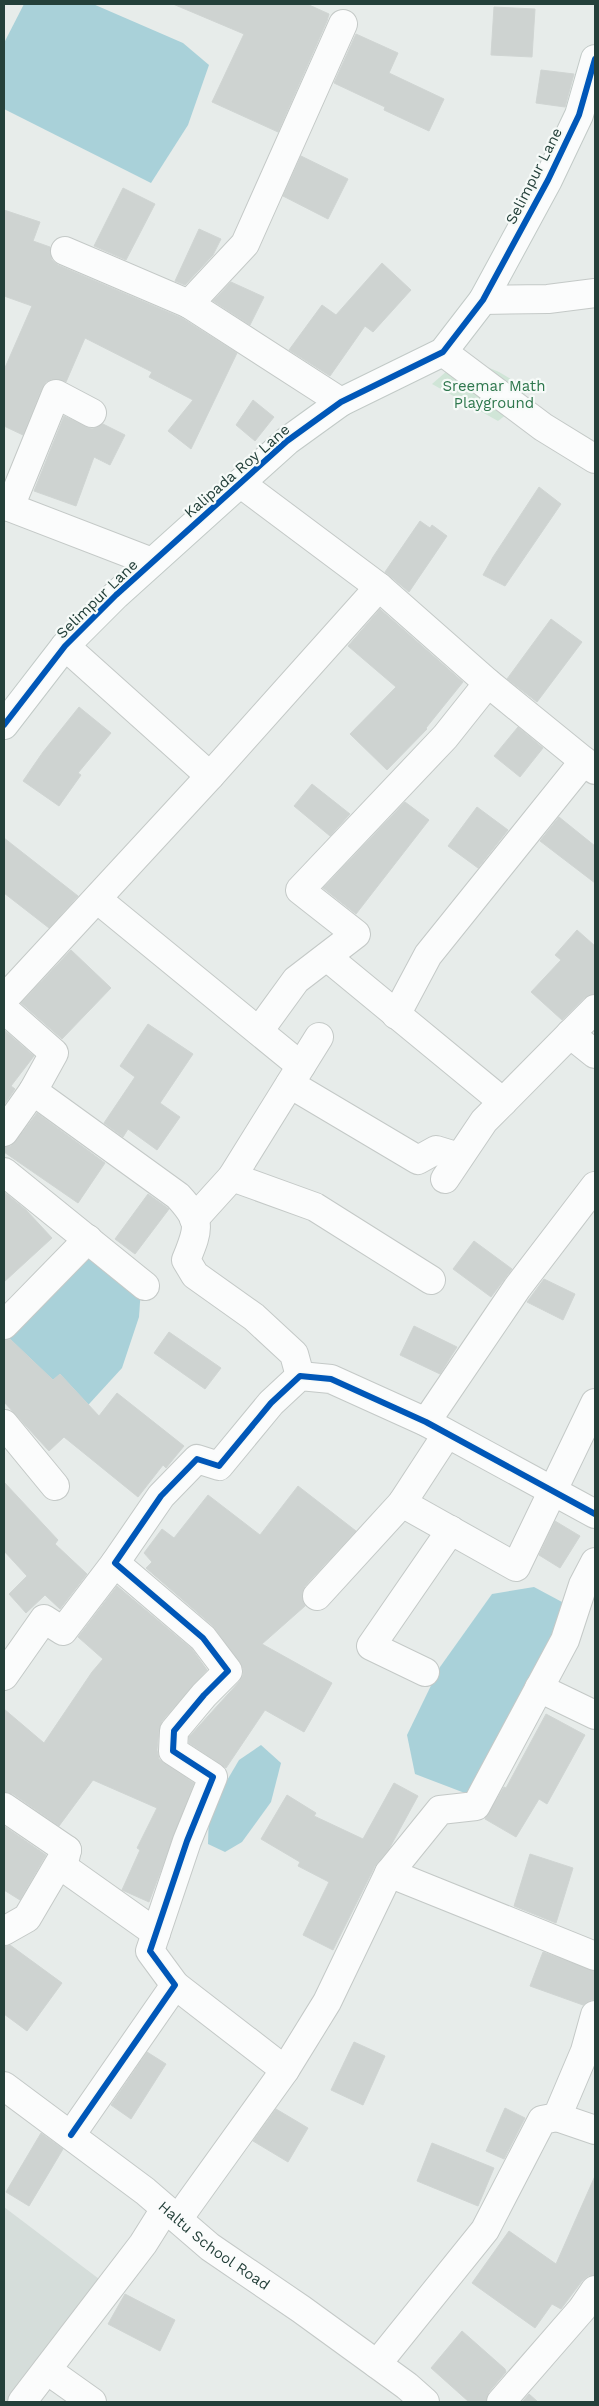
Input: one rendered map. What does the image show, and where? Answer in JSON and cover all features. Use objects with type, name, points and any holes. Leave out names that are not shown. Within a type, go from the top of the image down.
[{"type":"street","points":[[189,304],[245,244],[343,24]]},
{"type":"street","name":"Selimpur Lane","points":[[484,300],[548,180],[579,115],[595,59]]},
{"type":"street","points":[[65,250],[189,304],[341,402]]},
{"type":"street","points":[[484,300],[548,299],[595,293]]},
{"type":"street","name":"Kalipada Roy Lane","points":[[152,562],[287,441],[341,402],[443,352],[484,300]]},
{"type":"street","points":[[443,352],[543,427],[595,459]]},
{"type":"street","points":[[92,413],[56,394],[7,506],[152,562]]},
{"type":"street","points":[[240,483],[379,587],[488,683],[590,766],[428,955],[396,1015]]},
{"type":"street","name":"Selimpur Lane","points":[[4,725],[64,646],[152,562]]},
{"type":"street","points":[[4,999],[210,776],[379,587]]},
{"type":"street","points":[[64,646],[210,776]]},
{"type":"street","points":[[259,1031],[296,980],[356,934],[300,890],[445,738],[488,683]]},
{"type":"street","points":[[97,898],[259,1031],[296,1075],[418,1160],[436,1150],[452,1168],[484,1120],[595,1009]]},
{"type":"street","points":[[327,957],[503,1102]]},
{"type":"street","points":[[4,1009],[54,1053],[33,1091],[4,1132]]},
{"type":"street","points":[[570,1034],[595,1054]]},
{"type":"street","points":[[194,1219],[232,1177],[319,1037]]},
{"type":"street","points":[[33,1091],[178,1196],[193,1212],[197,1233],[186,1260],[195,1275],[254,1317],[294,1354],[300,1376]]},
{"type":"street","points":[[4,1172],[145,1286]]},
{"type":"street","points":[[232,1177],[314,1207],[431,1280]]},
{"type":"street","points":[[316,1596],[402,1503],[437,1428],[517,1288],[595,1186]]},
{"type":"street","points":[[4,1325],[88,1239]]},
{"type":"street","points":[[4,1676],[44,1619],[63,1631],[116,1563],[161,1496],[197,1459],[219,1466],[271,1403],[300,1376],[331,1379],[437,1428],[595,1514]]},
{"type":"street","points":[[402,1503],[516,1567],[554,1492],[595,1403]]},
{"type":"street","points":[[4,1424],[55,1486]]},
{"type":"street","points":[[425,1672],[371,1646],[451,1530]]},
{"type":"street","points":[[116,1563],[203,1638],[228,1671],[204,1695],[174,1731],[173,1751],[213,1777],[187,1841],[150,1951],[176,1985],[285,2070]]},
{"type":"street","points":[[22,2402],[144,2244],[172,2214],[285,2070],[327,2002],[389,1873],[440,1810],[476,1806],[565,1640],[591,1579]]},
{"type":"street","points":[[540,1688],[595,1715]]},
{"type":"street","points":[[4,1807],[67,1850]]},
{"type":"street","points":[[67,1850],[63,1866],[156,1933]]},
{"type":"street","points":[[4,1931],[27,1918],[67,1850]]},
{"type":"street","points":[[389,1873],[595,1956]]},
{"type":"street","points":[[71,2135],[176,1985]]},
{"type":"street","points":[[557,2117],[585,2050],[595,2015]]},
{"type":"street","name":"Haltu School Road","points":[[4,2086],[71,2135],[172,2214],[210,2247],[377,2364],[425,2402]]},
{"type":"street","points":[[377,2364],[485,2230],[542,2120],[557,2117],[595,2130]]},
{"type":"street","points":[[501,2402],[582,2309],[595,2290]]},
{"type":"street","points":[[47,2370],[92,2402]]},
{"type":"shaded area","points":[[4,2207],[103,2282],[14,2402],[4,2402]]},
{"type":"green space","name":"Sreemar Math Playground","points":[[463,357],[499,372],[528,389],[515,408],[498,421],[432,384]]},
{"type":"water","points":[[24,4],[93,4],[183,43],[209,65],[188,125],[151,183],[4,109],[4,43]]},
{"type":"water","points":[[95,1253],[141,1288],[139,1317],[122,1368],[79,1415],[8,1337]]},
{"type":"water","points":[[534,1587],[562,1602],[561,1623],[470,1795],[415,1774],[407,1735],[440,1667],[492,1594]]},
{"type":"water","points":[[261,1745],[281,1763],[271,1802],[242,1842],[225,1852],[208,1844],[209,1811],[239,1760]]},
{"type":"building","points":[[173,4],[307,4],[329,14],[278,132],[212,102],[244,34]]},
{"type":"building","points":[[494,7],[535,9],[532,57],[491,55]]},
{"type":"building","points":[[356,34],[398,53],[389,73],[444,99],[429,131],[384,110],[385,107],[334,83]]},
{"type":"building","points":[[541,70],[574,74],[565,107],[536,103]]},
{"type":"building","points":[[301,156],[348,179],[328,219],[283,196]]},
{"type":"building","points":[[123,188],[155,204],[126,260],[94,246]]},
{"type":"building","points":[[4,210],[40,222],[33,241],[50,247],[52,260],[58,265],[182,318],[237,353],[191,449],[168,431],[193,400],[149,377],[152,372],[85,338],[66,382],[54,379],[46,382],[42,388],[23,435],[4,426],[4,370],[32,306],[4,296]]},
{"type":"building","points":[[199,229],[221,239],[213,255],[185,285],[175,281]]},
{"type":"building","points":[[382,263],[411,290],[373,332],[365,326],[330,376],[289,350],[322,305],[336,315]]},
{"type":"building","points":[[231,282],[264,297],[250,325],[213,301]]},
{"type":"building","points":[[253,400],[274,417],[255,441],[236,425]]},
{"type":"building","points":[[64,416],[92,429],[103,424],[125,435],[110,465],[94,457],[76,506],[34,491]]},
{"type":"building","points":[[539,487],[561,504],[505,586],[483,575]]},
{"type":"building","points":[[420,521],[430,528],[432,525],[447,536],[409,592],[385,572]]},
{"type":"building","points":[[380,609],[463,682],[427,729],[387,770],[350,734],[396,687],[348,646]]},
{"type":"building","points":[[551,619],[582,642],[537,702],[507,679]]},
{"type":"building","points":[[79,707],[111,733],[78,773],[81,775],[59,806],[23,781],[43,752]]},
{"type":"building","points":[[518,727],[543,748],[520,777],[494,756]]},
{"type":"building","points":[[312,784],[350,814],[330,836],[294,806]]},
{"type":"building","points":[[405,802],[429,820],[356,914],[323,888]]},
{"type":"building","points":[[477,807],[508,830],[478,868],[448,846]]},
{"type":"building","points":[[559,817],[595,846],[595,883],[540,841]]},
{"type":"building","points":[[4,838],[78,896],[49,928],[4,893]]},
{"type":"building","points":[[577,930],[595,946],[595,994],[584,998],[562,1020],[531,992],[561,960],[555,955]]},
{"type":"building","points":[[71,950],[111,988],[62,1039],[21,1003]]},
{"type":"building","points":[[148,1024],[193,1054],[160,1103],[180,1117],[157,1150],[128,1129],[123,1137],[104,1123],[135,1077],[120,1066]]},
{"type":"building","points":[[4,1030],[34,1056],[11,1086],[15,1089],[4,1105]]},
{"type":"building","points":[[37,1113],[105,1163],[78,1203],[4,1152],[4,1147],[11,1146],[16,1141]]},
{"type":"building","points":[[4,1192],[26,1210],[52,1238],[4,1282]]},
{"type":"building","points":[[148,1194],[169,1209],[135,1254],[115,1239]]},
{"type":"building","points":[[474,1241],[512,1269],[491,1297],[453,1269]]},
{"type":"building","points":[[544,1279],[575,1294],[563,1320],[527,1302]]},
{"type":"building","points":[[414,1326],[457,1347],[440,1374],[400,1355]]},
{"type":"building","points":[[169,1332],[221,1368],[205,1389],[154,1353]]},
{"type":"building","points":[[10,1339],[53,1380],[60,1374],[99,1416],[117,1393],[184,1446],[166,1468],[163,1465],[138,1497],[64,1437],[49,1451],[4,1402],[4,1340]]},
{"type":"building","points":[[4,1482],[58,1540],[55,1544],[87,1574],[60,1609],[45,1595],[26,1613],[9,1594],[27,1576],[4,1551]]},
{"type":"building","points":[[298,1486],[356,1531],[305,1586],[302,1593],[305,1606],[262,1644],[332,1683],[304,1732],[265,1710],[226,1768],[189,1743],[189,1737],[239,1682],[243,1675],[243,1668],[213,1626],[146,1568],[152,1562],[144,1553],[162,1529],[174,1538],[208,1495],[260,1535]]},
{"type":"building","points":[[555,1521],[580,1536],[560,1568],[539,1555]]},
{"type":"building","points":[[117,1586],[192,1649],[207,1670],[162,1721],[159,1730],[157,1750],[159,1759],[194,1783],[149,1902],[122,1890],[140,1850],[137,1848],[157,1808],[93,1780],[59,1826],[13,1794],[4,1792],[4,1709],[44,1743],[92,1672],[103,1659],[78,1637]]},
{"type":"building","points":[[546,1714],[585,1735],[547,1804],[539,1799],[516,1837],[485,1819],[504,1787],[506,1788]]},
{"type":"building","points":[[394,1783],[418,1796],[389,1849],[375,1866],[333,1950],[303,1935],[329,1882],[298,1866],[300,1862],[261,1839],[287,1795],[316,1813],[314,1816],[363,1839]]},
{"type":"building","points":[[4,1826],[46,1855],[20,1900],[4,1890]]},
{"type":"building","points":[[530,1854],[573,1868],[556,1923],[514,1906]]},
{"type":"building","points":[[10,1945],[62,1983],[27,2031],[4,2014],[4,1947]]},
{"type":"building","points":[[543,1952],[595,1971],[595,2000],[591,2000],[583,2005],[530,1986]]},
{"type":"building","points":[[354,2042],[385,2056],[363,2105],[331,2090]]},
{"type":"building","points":[[147,2052],[166,2064],[131,2119],[111,2105]]},
{"type":"building","points":[[505,2108],[525,2118],[504,2159],[486,2151]]},
{"type":"building","points":[[276,2109],[308,2128],[288,2162],[253,2141]]},
{"type":"building","points":[[41,2133],[63,2149],[29,2206],[6,2192]]},
{"type":"building","points":[[432,2143],[494,2168],[478,2206],[417,2181]]},
{"type":"building","points":[[595,2176],[595,2275],[588,2276],[582,2281],[561,2309],[552,2304],[535,2328],[472,2283],[509,2231],[556,2264]]},
{"type":"building","points":[[125,2294],[175,2320],[160,2351],[108,2324]]},
{"type":"building","points":[[462,2331],[505,2369],[506,2372],[489,2392],[486,2402],[469,2402],[431,2368]]},
{"type":"building","points":[[529,2394],[538,2402],[522,2402]]},
{"type":"cycle path","points":[[4,725],[65,646],[116,595],[287,441],[341,402],[443,352],[483,300],[548,180],[579,115],[595,59]]},
{"type":"cycle path","points":[[71,2135],[175,1985],[150,1951],[187,1841],[213,1777],[173,1751],[174,1731],[204,1695],[228,1671],[203,1638],[115,1563],[161,1496],[197,1459],[219,1466],[271,1403],[300,1376],[331,1379],[426,1422],[595,1514]]}]
